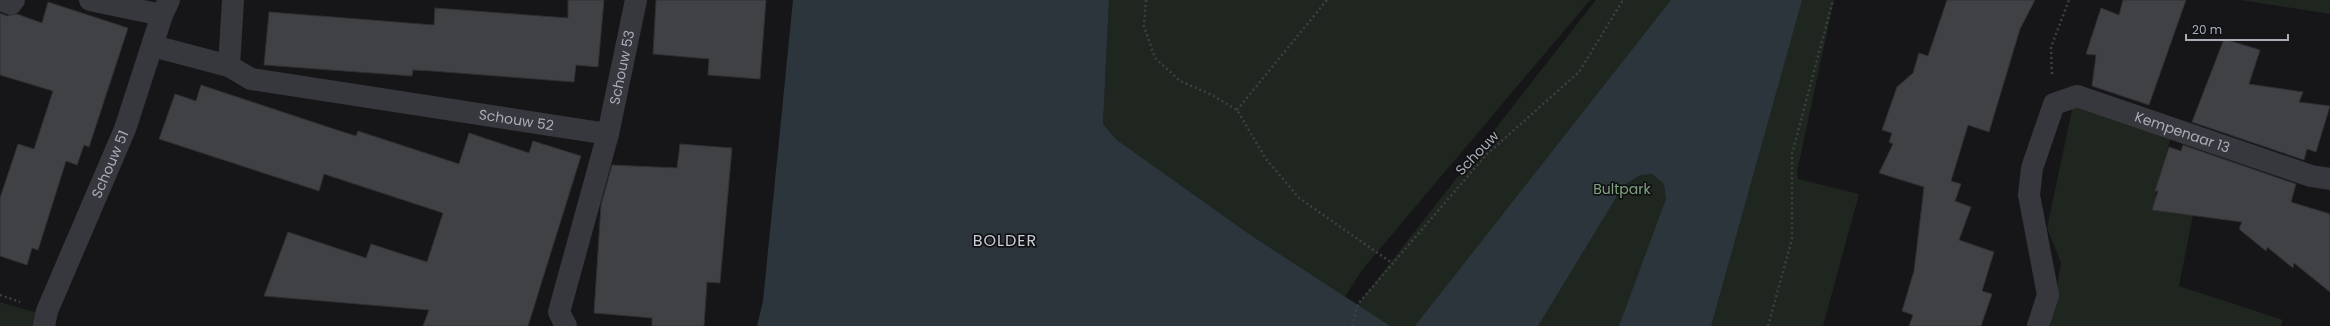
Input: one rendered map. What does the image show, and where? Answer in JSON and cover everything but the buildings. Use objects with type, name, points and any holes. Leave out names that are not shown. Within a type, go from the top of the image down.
[{"type":"street","points":[[1,0],[12,4],[14,0]]},
{"type":"street","points":[[90,0],[166,7]]},
{"type":"street","points":[[229,66],[233,0]]},
{"type":"street","name":"Schouw 53","points":[[608,134],[636,0]]},
{"type":"street","name":"Schouw 51","points":[[44,326],[47,311],[125,128],[166,7]]},
{"type":"street","name":"Schouw 52","points":[[153,46],[229,66],[251,79],[608,134]]},
{"type":"street","name":"Kempenaar 13","points":[[2054,104],[2076,96],[2178,131],[2321,177]]},
{"type":"street","points":[[2038,326],[2048,295],[2029,195],[2032,168],[2054,104]]},
{"type":"street","points":[[566,326],[559,312],[608,134]]},
{"type":"path","points":[[1146,0],[1144,26],[1155,58],[1180,81],[1212,95],[1237,110],[1266,159],[1299,198],[1392,263]]},
{"type":"path","points":[[1237,110],[1327,0]]},
{"type":"path","name":"Schouw","points":[[1352,326],[1358,304],[1486,155],[1579,72],[1623,0]]},
{"type":"path","points":[[1768,326],[1792,239],[1792,154],[1833,0]]},
{"type":"path","points":[[2054,104],[2051,47],[2069,0]]},
{"type":"green space","points":[[1109,0],[1590,0],[1362,270],[1345,297],[1252,236],[1117,140],[1103,124]]},
{"type":"green space","name":"Bultpark","points":[[1596,0],[1834,0],[1797,172],[1798,179],[1859,194],[1823,326],[1352,326],[1358,304]]},
{"type":"green space","points":[[2241,0],[2330,0],[2330,14]]},
{"type":"green space","points":[[2073,105],[2172,133],[2155,195],[2194,210],[2179,286],[2283,320],[2281,326],[2050,326],[2061,263],[2047,228]]},
{"type":"green space","points":[[0,302],[41,314],[37,326],[0,326]]},
{"type":"shaded area","points":[[793,0],[1109,0],[1103,124],[1117,140],[1252,236],[1390,326],[757,326],[763,301]]},
{"type":"shaded area","name":"Bultpark","points":[[1671,0],[1802,0],[1711,326],[1619,326],[1666,199],[1664,184],[1652,174],[1640,175],[1623,186],[1538,326],[1415,326]]},
{"type":"district","name":"BOLDER","points":[[1005,240]]}]
